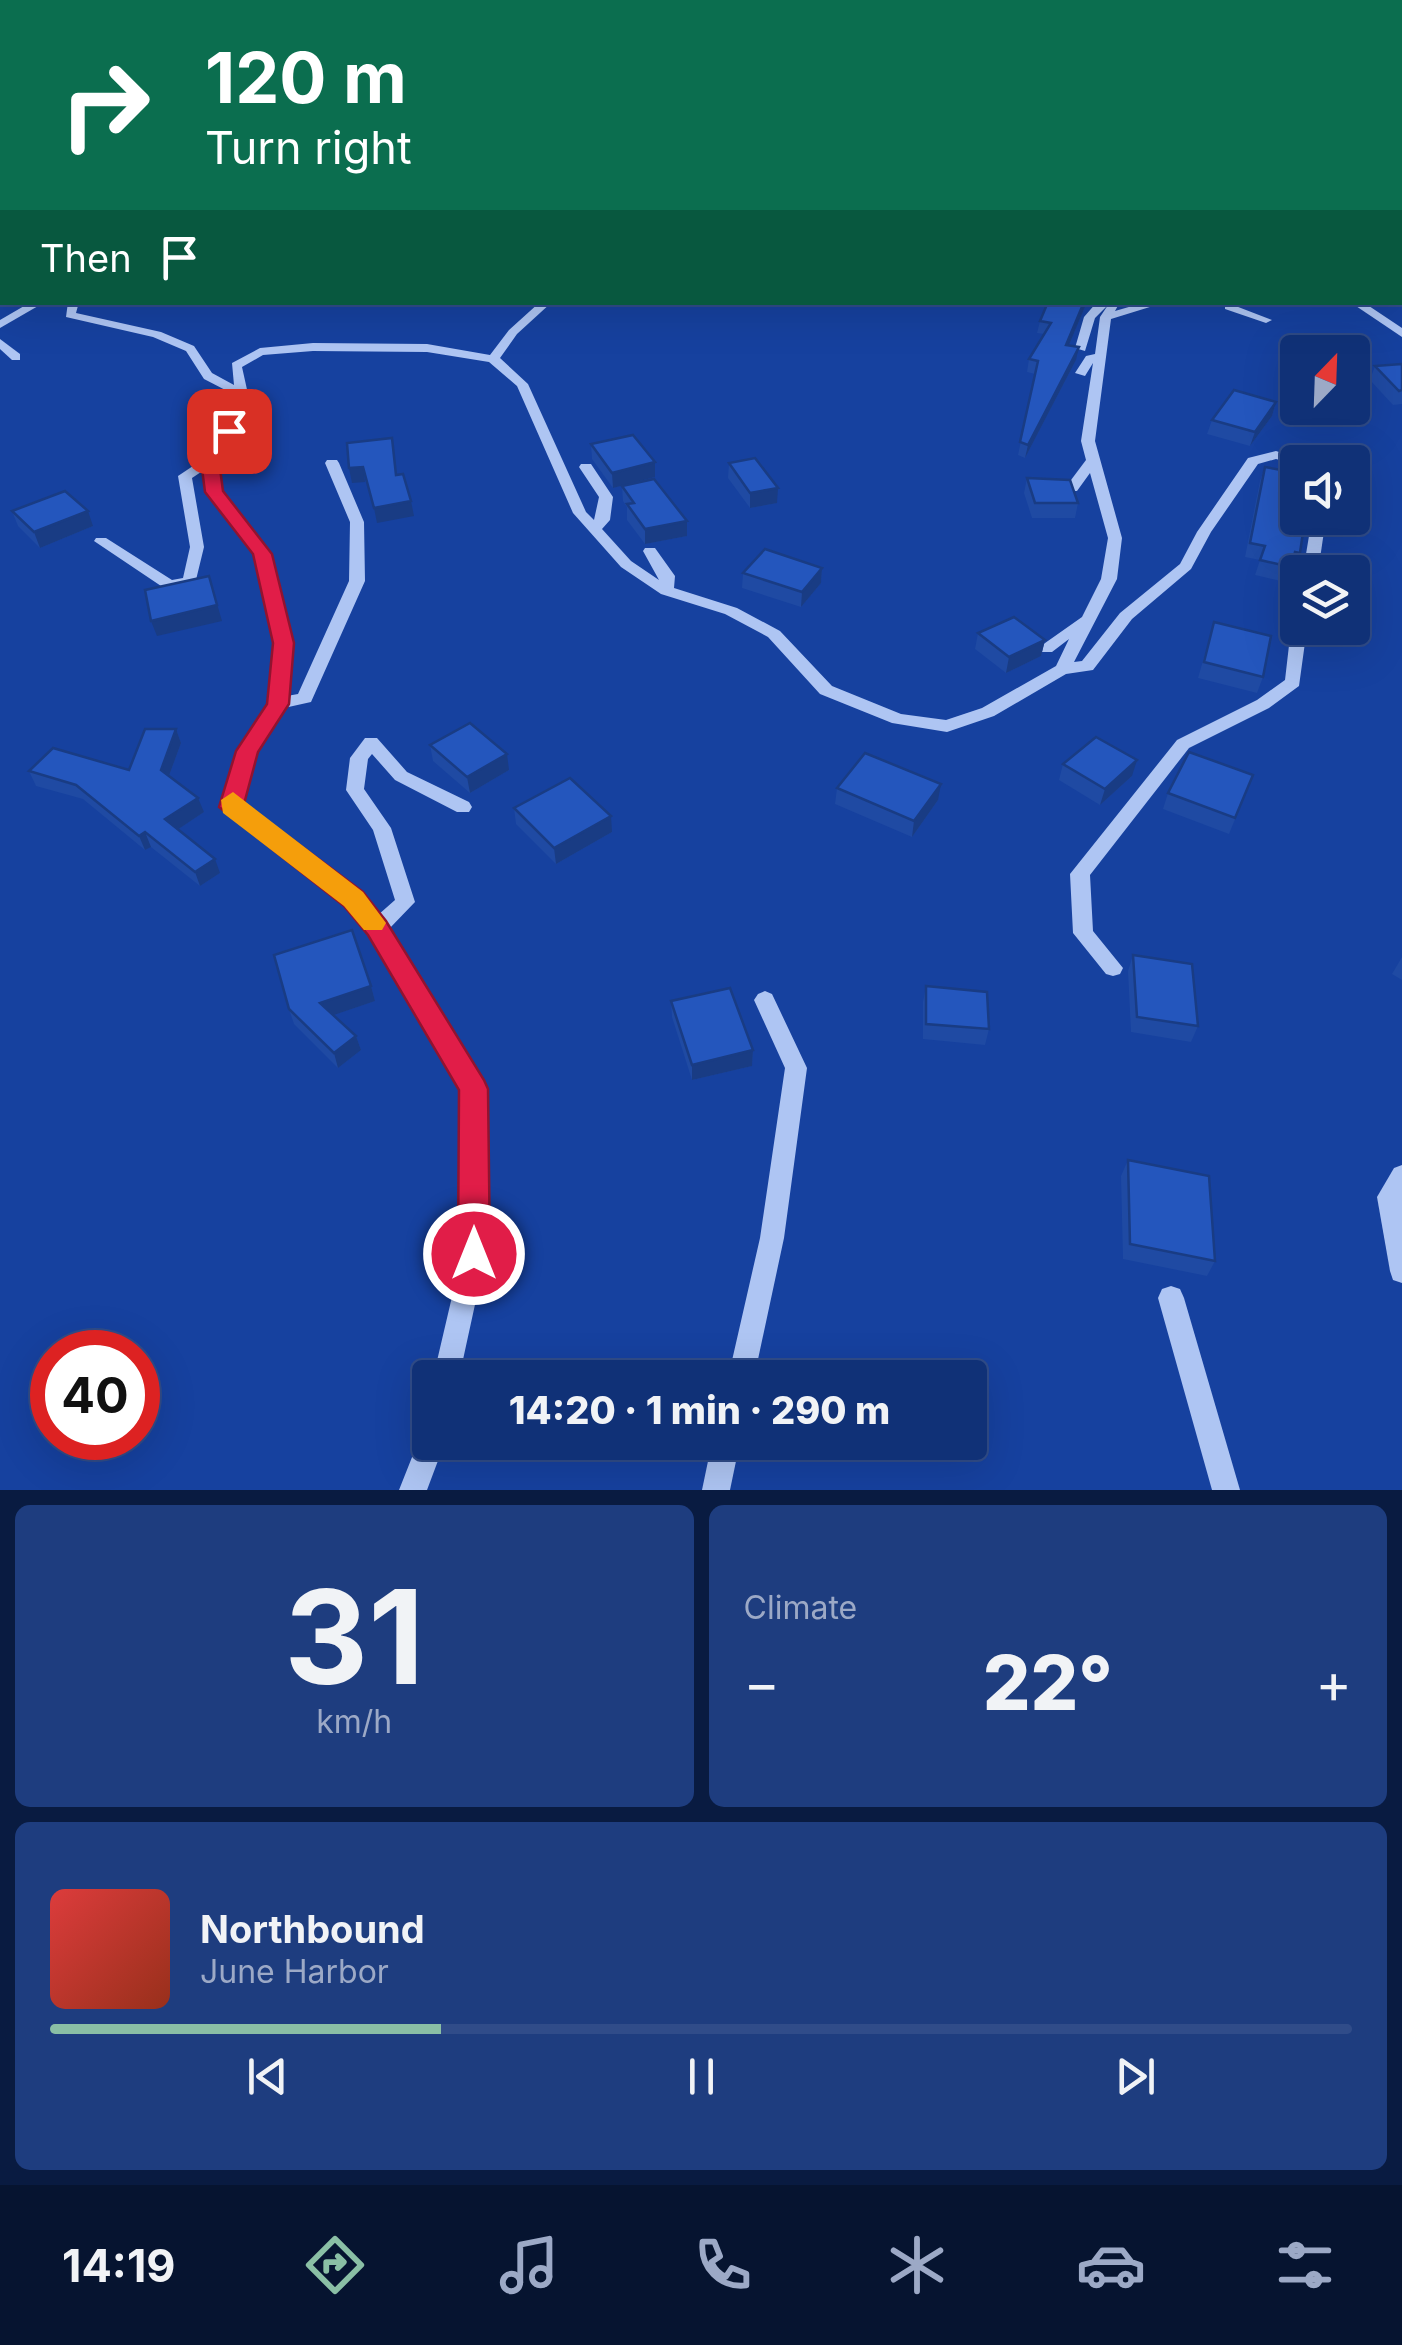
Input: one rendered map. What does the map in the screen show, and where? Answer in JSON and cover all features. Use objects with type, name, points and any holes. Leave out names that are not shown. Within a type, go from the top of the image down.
[{"type":"street","points":[[0,325],[35,305]]},
{"type":"street","points":[[73,305],[70,315],[157,334],[190,348],[208,376],[242,394]]},
{"type":"street","points":[[493,359],[513,332],[544,305]]},
{"type":"street","points":[[1360,305],[1402,333]]},
{"type":"street","points":[[1230,306],[1251,308],[1266,320]]},
{"type":"street","points":[[1082,348],[1090,317],[1108,307]]},
{"type":"street","points":[[1062,669],[1108,578],[1115,538],[1088,442],[1108,307]]},
{"type":"street","points":[[0,343],[16,357]]},
{"type":"street","points":[[102,541],[169,585],[190,581],[197,547],[185,476],[210,461],[229,431],[242,394],[236,366],[260,352],[313,347],[427,348],[493,359],[522,384],[580,513],[626,564],[666,590],[731,611],[774,634],[826,690],[898,719],[947,726],[988,712],[1062,669],[1087,666],[1126,616],[1186,566],[1204,532],[1253,461],[1280,456]]},
{"type":"street","points":[[1082,373],[1090,360],[1102,356]]},
{"type":"street","points":[[1046,487],[1072,488],[1093,460]]},
{"type":"street","points":[[210,461],[214,492],[263,554],[284,643],[278,704],[247,751],[231,807],[354,899],[377,928],[473,1089],[474,1254],[450,1360]]},
{"type":"street","points":[[278,704],[306,698],[357,581],[357,522],[332,462]]},
{"type":"street","points":[[586,467],[614,495],[603,520],[594,528]]},
{"type":"street","points":[[650,551],[667,576],[666,590]]},
{"type":"street","points":[[1046,648],[1088,619]]},
{"type":"street","points":[[1113,968],[1083,933],[1080,874],[1182,744],[1264,704],[1293,682],[1297,645]]},
{"type":"street","points":[[377,928],[404,902],[382,828],[355,790],[358,758],[370,742],[401,776],[464,807]]},
{"type":"street","points":[[745,1360],[772,1238],[796,1068],[765,1000]]},
{"type":"street","points":[[1402,1176],[1389,1197],[1402,1272]]},
{"type":"street","points":[[1171,1298],[1226,1490]]},
{"type":"street","points":[[413,1490],[425,1460]]},
{"type":"street","points":[[716,1490],[722,1460]]},
{"type":"building","points":[[1047,305],[1083,305],[1066,345],[1079,347],[1028,445],[1020,442],[1038,361],[1029,359],[1051,323],[1040,321]]},
{"type":"building","points":[[1402,364],[1402,390],[1399,391],[1375,366]]},
{"type":"building","points":[[1234,390],[1276,402],[1255,432],[1212,420]]},
{"type":"building","points":[[633,435],[655,462],[612,473],[591,444]]},
{"type":"building","points":[[392,438],[396,475],[403,474],[411,501],[374,508],[363,467],[349,468],[347,443]]},
{"type":"building","points":[[755,458],[778,488],[750,493],[729,463]]},
{"type":"building","points":[[1265,467],[1280,470],[1280,535],[1303,535],[1300,553],[1280,555],[1280,565],[1260,560],[1265,546],[1250,543]]},
{"type":"building","points":[[1027,478],[1070,480],[1078,503],[1035,503]]},
{"type":"building","points":[[654,479],[687,521],[645,529],[627,504],[634,503],[622,486]]},
{"type":"building","points":[[65,491],[88,511],[34,532],[12,511]]},
{"type":"building","points":[[765,549],[822,568],[802,592],[743,573]]},
{"type":"building","points":[[209,576],[217,605],[151,621],[145,590]]},
{"type":"building","points":[[1014,617],[1045,640],[1009,657],[978,633]]},
{"type":"building","points":[[1214,622],[1271,636],[1263,677],[1204,662]]},
{"type":"building","points":[[470,723],[507,754],[467,777],[430,745]]},
{"type":"building","points":[[145,729],[176,729],[161,770],[198,798],[165,819],[215,859],[195,872],[145,832],[139,836],[76,785],[29,771],[53,748],[129,770]]},
{"type":"building","points":[[1096,737],[1137,760],[1105,789],[1063,764]]},
{"type":"building","points":[[1189,752],[1253,775],[1235,818],[1168,793]]},
{"type":"building","points":[[865,753],[941,784],[914,821],[837,788]]},
{"type":"building","points":[[570,778],[611,816],[554,848],[514,808]]},
{"type":"building","points":[[352,930],[371,986],[320,1003],[356,1036],[334,1053],[289,1009],[274,955]]},
{"type":"building","points":[[1133,955],[1192,964],[1198,1026],[1137,1017]]},
{"type":"building","points":[[926,986],[987,992],[989,1029],[926,1024]]},
{"type":"building","points":[[730,988],[753,1050],[692,1065],[671,1001]]},
{"type":"building","points":[[1128,1160],[1209,1176],[1215,1261],[1130,1244]]},
{"type":"slow traffic","points":[[233,800],[231,807],[354,899],[373,923]]},
{"type":"route","points":[[229,431],[210,461],[214,492],[263,554],[284,643],[278,704],[247,751],[231,807],[354,899],[377,928],[473,1089],[474,1254]]}]
